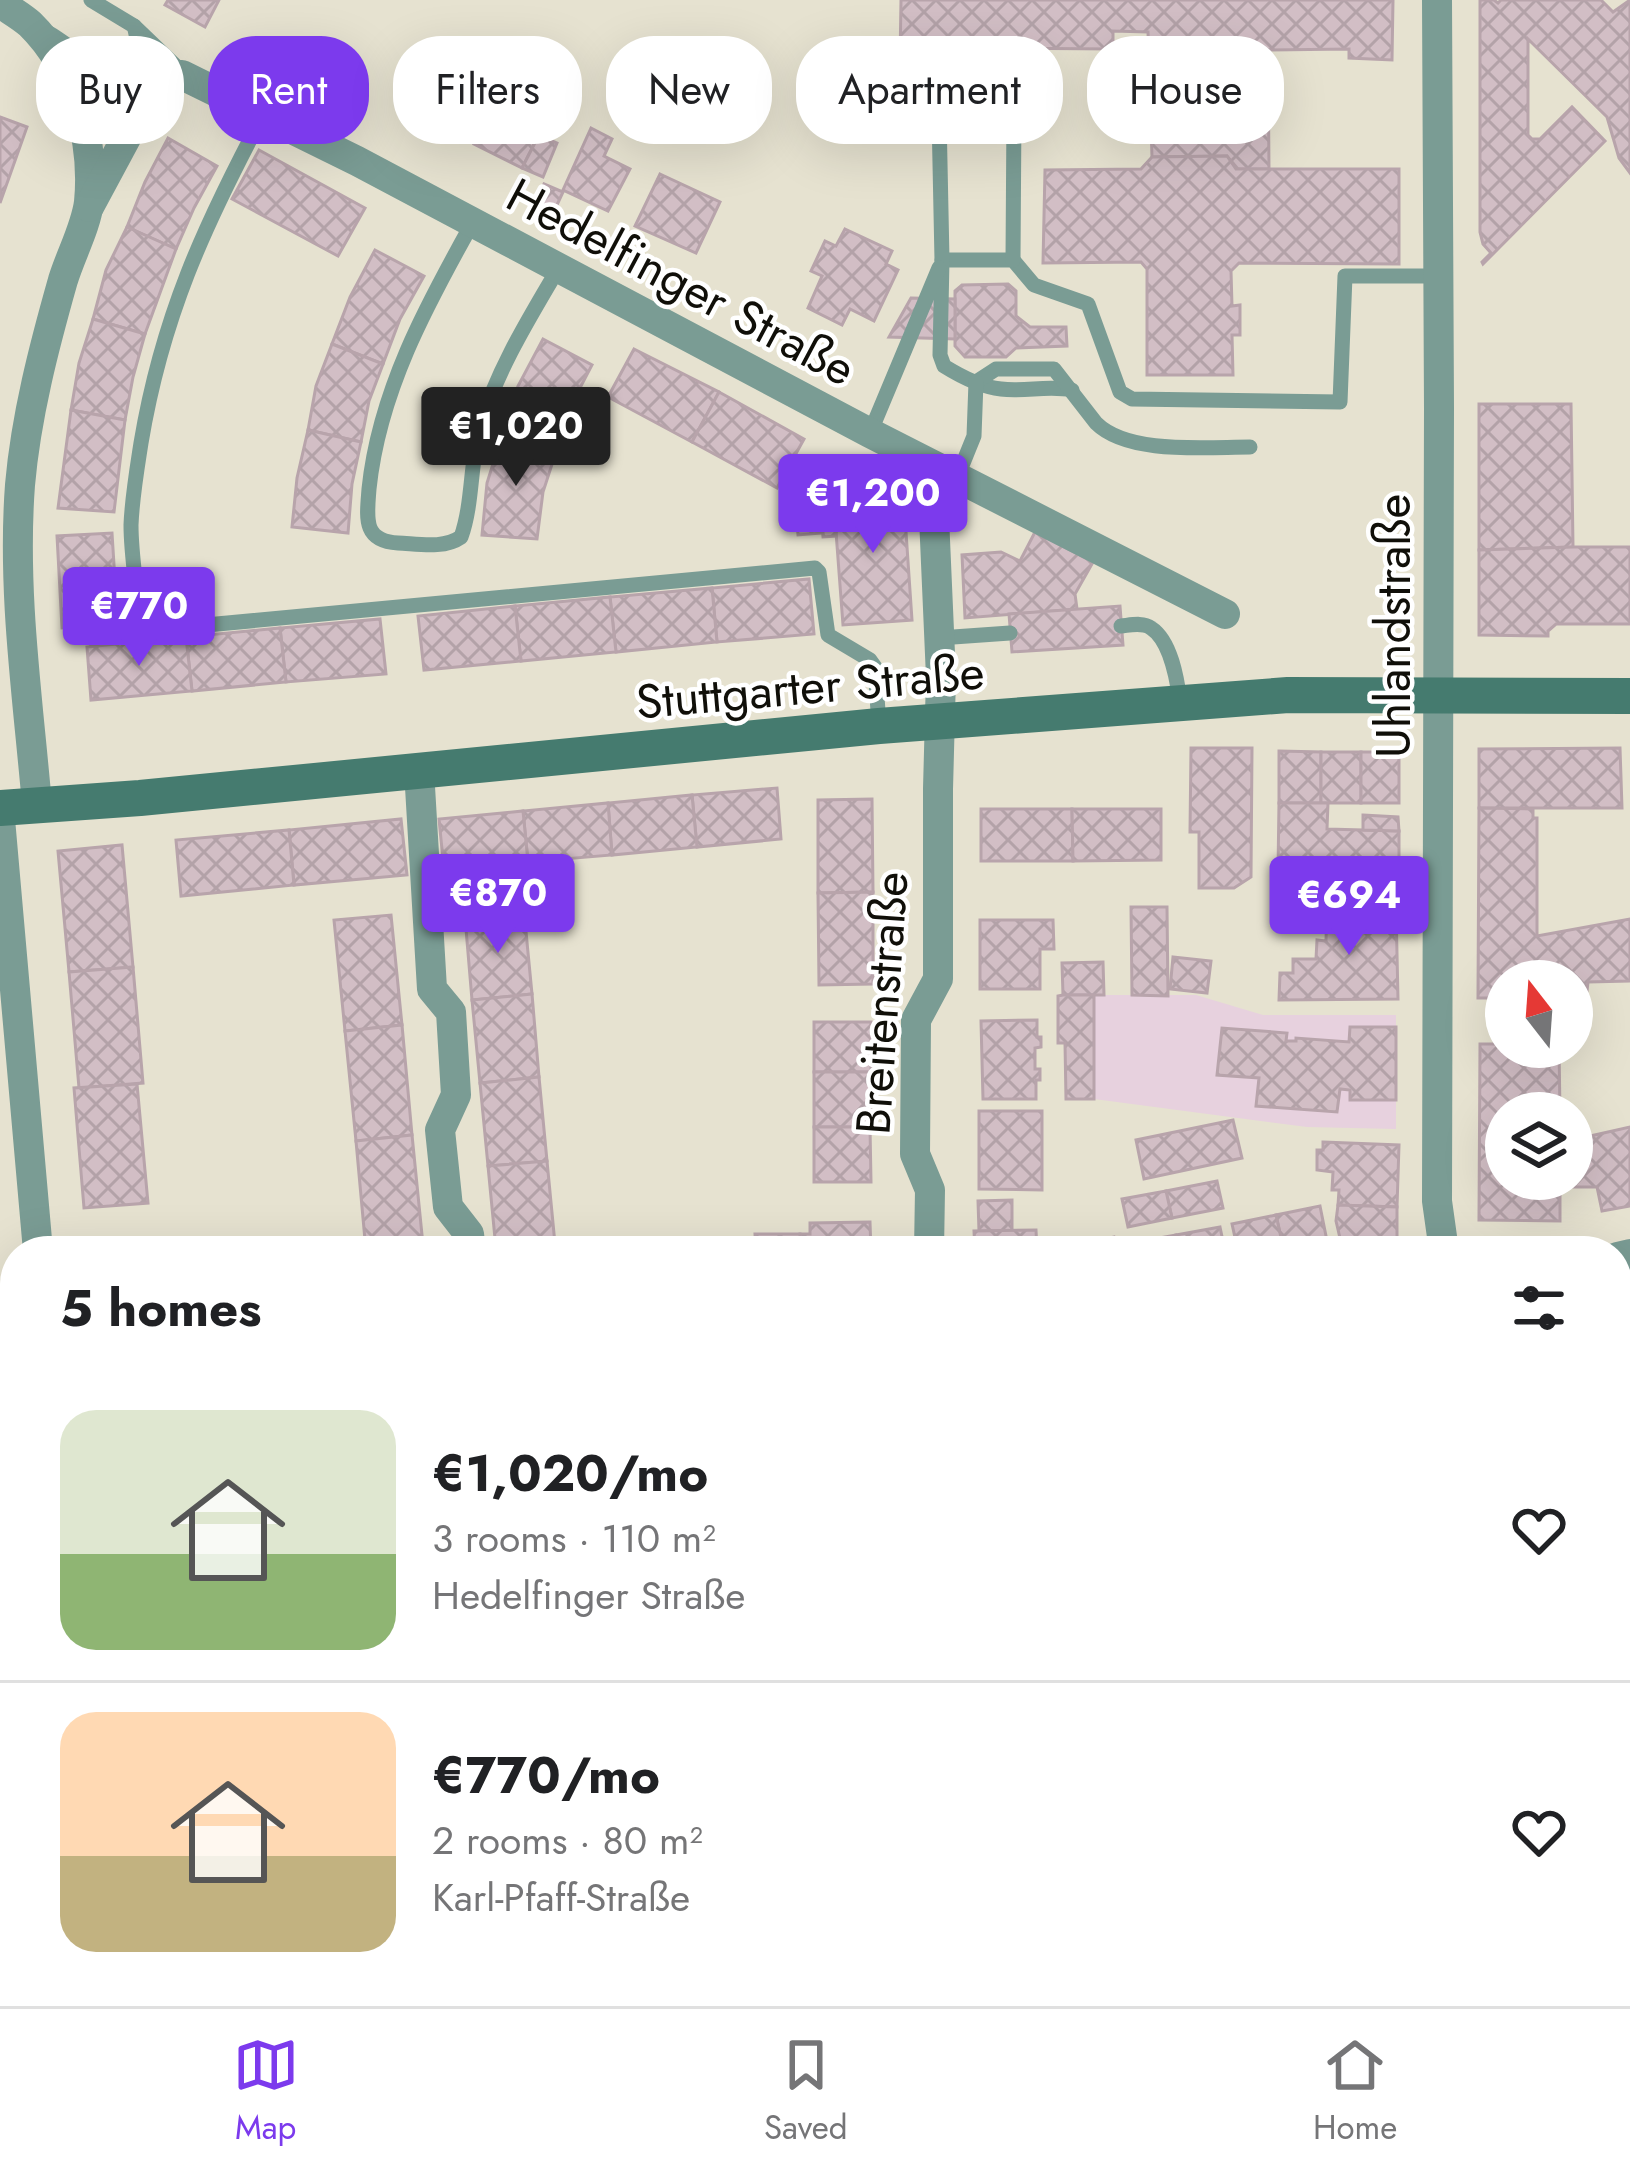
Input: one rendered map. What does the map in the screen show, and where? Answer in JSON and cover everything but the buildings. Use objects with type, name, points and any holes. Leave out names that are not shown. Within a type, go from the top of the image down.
[{"type":"street","name":"Uhlandstraße","points":[[1437,0],[1436,1201],[1442,1236]]},
{"type":"street","points":[[0,3],[30,24],[76,99],[88,152],[89,207]]},
{"type":"street","points":[[38,805],[18,596],[18,520],[31,409],[70,256],[89,207],[155,85],[170,75],[188,77]]},
{"type":"street","name":"Hedelfinger Straße","points":[[188,77],[208,87]]},
{"type":"street","name":"Hedelfinger Straße","points":[[320,144],[1226,614]]},
{"type":"street","name":"Breitenstraße","points":[[929,1236],[930,1194],[915,1154],[916,1020],[938,979],[940,723],[934,518],[938,493],[952,475]]},
{"type":"street","name":"Stuttgarter Straße","points":[[0,808],[879,726],[1288,695],[1630,696]]},
{"type":"street","points":[[418,770],[432,989],[452,1012],[456,1095],[440,1130],[446,1188],[450,1212],[470,1236]]},
{"type":"street","points":[[0,819],[37,1236]]},
{"type":"lane","points":[[91,0],[134,26],[188,77]]},
{"type":"lane","points":[[30,24],[103,66],[132,54],[137,43],[134,26]]},
{"type":"lane","points":[[976,382],[948,370],[941,361],[939,115],[1014,111],[1013,260],[1034,285],[1091,307],[1126,398],[1340,402],[1345,276],[1438,276]]},
{"type":"lane","points":[[248,144],[192,257],[153,384],[131,525],[143,627],[153,630],[815,568],[828,635],[875,667],[879,726]]},
{"type":"lane","points":[[473,222],[420,320],[384,415],[367,513],[370,530],[382,540],[438,545],[461,537],[472,464],[493,390],[558,269]]},
{"type":"lane","points":[[942,260],[1013,260]]},
{"type":"lane","points":[[870,433],[942,260]]},
{"type":"lane","points":[[976,382],[996,369],[1050,368],[1057,370],[1103,430],[1123,440],[1250,447]]},
{"type":"lane","points":[[952,475],[974,436],[976,382]]},
{"type":"lane","points":[[1121,626],[1143,625],[1156,632],[1174,663],[1180,704]]},
{"type":"lane","points":[[939,638],[1010,633]]},
{"type":"shaded area","points":[[1094,995],[1196,995],[1263,1015],[1396,1015],[1396,1129],[1307,1127],[1094,1099]]}]
